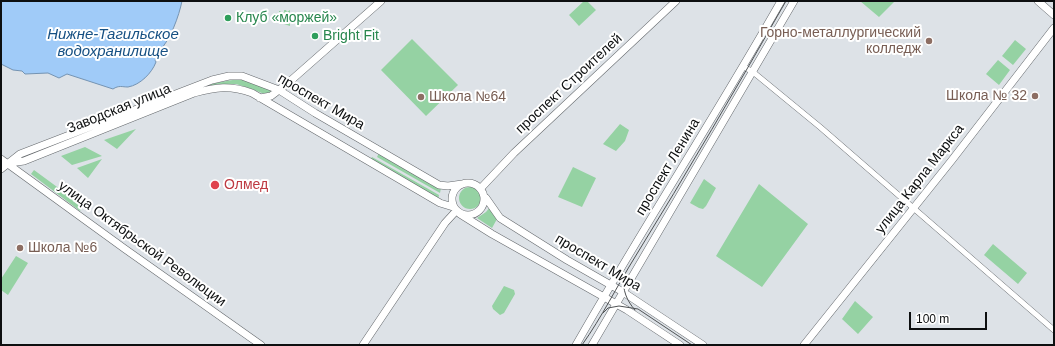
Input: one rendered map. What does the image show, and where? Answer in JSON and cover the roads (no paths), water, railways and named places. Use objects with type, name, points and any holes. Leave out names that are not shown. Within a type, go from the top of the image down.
[{"type":"main road","points":[[260,98],[271,96],[288,83],[381,1]]},
{"type":"main road","name":"проспект Строителей","points":[[481,188],[514,153],[676,1]]},
{"type":"main road","name":"проспект Ленина","points":[[576,345],[610,285],[744,67],[781,1]]},
{"type":"main road","name":"проспект Ленина","points":[[592,345],[794,1]]},
{"type":"main road","points":[[1038,1],[1054,15]]},
{"type":"main road","name":"улица Карла Маркса","points":[[804,345],[1054,28]]},
{"type":"main road","name":"проспект Мира","points":[[229,76],[247,77],[279,90],[321,117],[435,183],[442,185],[462,184]]},
{"type":"main road","name":"Заводская улица","points":[[1,169],[20,154],[212,80],[229,76]]},
{"type":"main road","name":"Заводская улица","points":[[8,163],[24,161],[194,93],[224,87],[241,89]]},
{"type":"main road","name":"проспект Мира","points":[[241,89],[260,98],[440,203],[457,210],[492,234],[616,304],[680,345]]},
{"type":"main road","name":"улица Октябрьской Революции","points":[[1,158],[114,242],[261,345]]},
{"type":"main road","points":[[462,184],[476,184],[481,188],[486,198],[481,210],[477,213],[466,215],[457,210],[451,201],[453,192],[462,184]]},
{"type":"main road","name":"проспект Мира","points":[[486,198],[500,218],[623,292],[703,345]]},
{"type":"main road","points":[[362,345],[446,223],[457,210]]},
{"type":"street","points":[[744,67],[753,72],[820,127],[1054,330]]},
{"type":"water","name":"Нижне-Тагильское водохранилище","points":[[1,1],[182,1],[174,28],[167,41],[159,51],[159,55],[155,60],[156,62],[149,74],[137,84],[113,89],[67,74],[59,78],[48,73],[25,74],[22,71],[13,70],[1,64]]},
{"type":"tram line","points":[[582,345],[693,162],[786,1]]},
{"type":"tram line","points":[[624,277],[626,295],[635,310]]},
{"type":"tram line","points":[[603,313],[608,308],[619,306],[638,309],[692,345]]},
{"type":"place","name":"Клуб «моржей»","points":[[228,18]]},
{"type":"place","name":"Bright Fit","points":[[315,36]]},
{"type":"place","name":"Горно-металлургический колледж","points":[[929,41]]},
{"type":"place","name":"Школа № 32","points":[[1035,96]]},
{"type":"place","name":"Школа №64","points":[[421,97]]},
{"type":"place","name":"Олмед","points":[[215,185]]},
{"type":"place","name":"Школа №6","points":[[20,248]]}]
